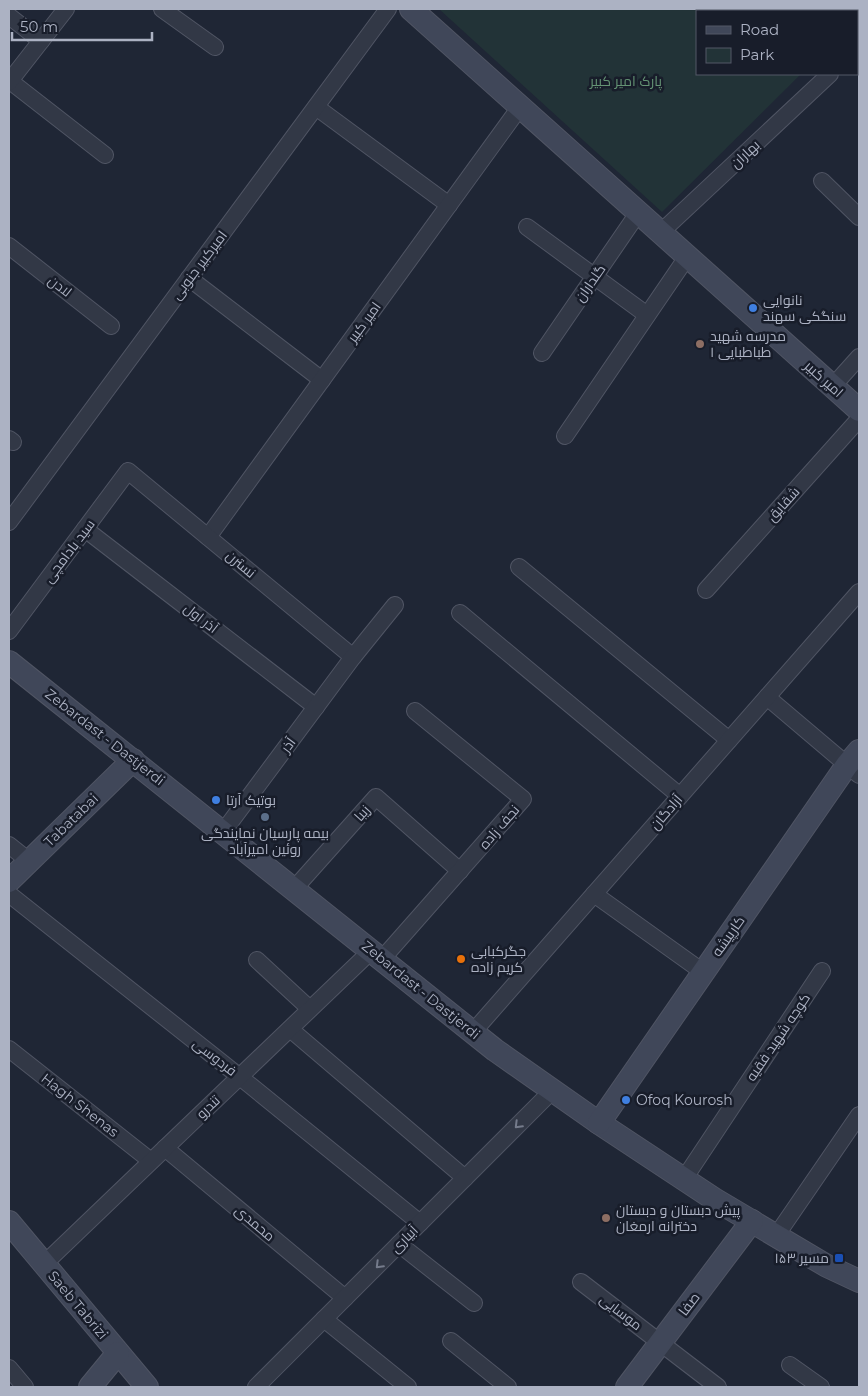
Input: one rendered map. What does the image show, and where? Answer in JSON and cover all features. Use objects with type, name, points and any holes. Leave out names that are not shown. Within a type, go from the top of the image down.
[{"type":"main road","name":"امیر کبیر","points":[[411,9],[660,234],[859,410]]},
{"type":"main road","name":"Zebardast - Dastjerdi","points":[[10,665],[133,760],[494,1050],[684,1179],[827,1266],[859,1281]]},
{"type":"main road","name":"Tabatabai","points":[[9,881],[133,760]]},
{"type":"main road","name":"کارپیشه","points":[[599,1123],[703,972],[855,764]]},
{"type":"main road","name":"صفا","points":[[627,1387],[752,1221]]},
{"type":"main road","name":"Saeb Tabrizi","points":[[9,1222],[147,1387]]},
{"type":"main road","points":[[90,1387],[118,1354]]},
{"type":"street","points":[[66,9],[9,81],[105,155]]},
{"type":"street","points":[[162,9],[215,47]]},
{"type":"street","name":"امیرکبیر جنوبی","points":[[9,522],[388,9]]},
{"type":"street","points":[[9,16],[41,41]]},
{"type":"street","name":"بهاران","points":[[660,234],[829,75]]},
{"type":"street","points":[[316,107],[448,205]]},
{"type":"street","name":"امیر کبیر","points":[[208,537],[520,107]]},
{"type":"street","points":[[822,181],[859,217]]},
{"type":"street","name":"گلداران","points":[[542,353],[638,213]]},
{"type":"street","points":[[527,227],[647,315]]},
{"type":"street","name":"لادن","points":[[9,246],[111,326]]},
{"type":"street","points":[[565,436],[687,257]]},
{"type":"street","points":[[189,278],[322,380]]},
{"type":"street","points":[[833,386],[859,357]]},
{"type":"street","name":"شقایق","points":[[706,590],[859,419]]},
{"type":"street","name":"نسترن","points":[[128,471],[353,658]]},
{"type":"street","name":"سید بادامچی","points":[[9,631],[128,471]]},
{"type":"street","name":"آذر اول","points":[[85,529],[316,708]]},
{"type":"street","points":[[519,567],[729,740]]},
{"type":"street","name":"آزادگان","points":[[473,1032],[767,697],[853,611],[859,592]]},
{"type":"street","name":"آذر","points":[[223,832],[395,605]]},
{"type":"street","points":[[460,613],[680,796]]},
{"type":"street","points":[[767,697],[855,764]]},
{"type":"street","name":"نجف زاده","points":[[377,955],[460,871],[523,798],[415,711]]},
{"type":"street","name":"زیبا","points":[[294,889],[376,797],[460,871]]},
{"type":"street","points":[[9,845],[29,861]]},
{"type":"street","name":"فردوسی","points":[[9,894],[240,1077],[420,1224]]},
{"type":"street","points":[[594,894],[703,972]]},
{"type":"street","name":"تندرو","points":[[44,1264],[310,1009],[377,955]]},
{"type":"street","points":[[257,960],[310,1009]]},
{"type":"street","name":"کوچه شهید فقیه","points":[[684,1179],[822,971]]},
{"type":"street","points":[[290,1029],[465,1178]]},
{"type":"street","name":"Hagh Shenas","points":[[9,1049],[151,1161]]},
{"type":"street","name":"آبیاری","points":[[256,1387],[553,1090]]},
{"type":"street","points":[[776,1236],[859,1115]]},
{"type":"street","name":"محمدی","points":[[165,1148],[346,1298]]},
{"type":"street","points":[[399,1244],[474,1303]]},
{"type":"street","name":"موسایی","points":[[581,1282],[718,1387]]},
{"type":"street","points":[[324,1319],[408,1387]]},
{"type":"street","points":[[451,1341],[508,1387]]},
{"type":"street","points":[[790,1365],[821,1387]]},
{"type":"street","points":[[9,1368],[25,1387]]},
{"type":"green space","name":"پارک امیر کبیر","points":[[439,9],[859,9],[858,17],[858,10],[696,10],[696,75],[800,75],[662,212]]},
{"type":"place","name":"نانوایی سنگکی سهند","points":[[753,308]]},
{"type":"place","name":"مدرسه شهید طباطبایی ۱","points":[[700,344]]},
{"type":"place","name":"بوتیک آرتا","points":[[216,800]]},
{"type":"place","name":"بیمه پارسیان نمایندگی روئین امیرآباد","points":[[265,817]]},
{"type":"place","name":"جگرکبابی کریم زاده","points":[[461,959]]},
{"type":"place","name":"Ofoq Kourosh","points":[[626,1100]]},
{"type":"place","name":"پیش دبستان و دبستان دخترانه ارمغان","points":[[606,1218]]},
{"type":"place","name":"مسیر ۱۵۳","points":[[839,1258]]}]
